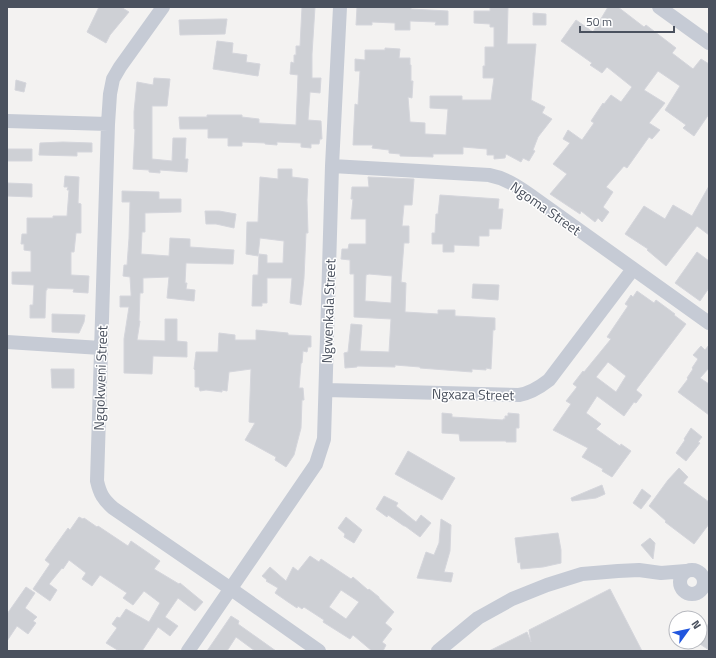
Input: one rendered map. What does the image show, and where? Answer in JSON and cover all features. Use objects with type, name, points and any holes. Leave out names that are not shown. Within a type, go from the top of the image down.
[{"type":"street","name":"Ngqokweni Street","points":[[163,7],[120,67],[113,79],[110,94],[96,481],[104,499],[113,508],[231,588],[319,651]]},
{"type":"street","name":"Ngwenkala Street","points":[[188,651],[316,464],[324,438],[332,166],[340,7]]},
{"type":"street","points":[[659,7],[709,43]]},
{"type":"street","points":[[7,121],[108,124]]},
{"type":"street","name":"Ngoma Street","points":[[332,166],[489,175],[501,177],[530,195],[709,324]]},
{"type":"street","name":"Ngxaza Street","points":[[326,390],[526,394],[549,380],[633,269]]},
{"type":"street","points":[[7,342],[101,348]]},
{"type":"street","points":[[438,651],[478,618],[512,599],[582,574],[618,570],[639,570],[683,577],[694,570],[706,582],[696,593],[687,593],[684,591],[683,577]]},
{"type":"building","points":[[99,7],[121,7],[129,12],[110,35],[106,43],[87,32]]},
{"type":"building","points":[[302,7],[315,7],[312,78],[321,78],[320,93],[310,92],[308,120],[321,121],[322,139],[320,139],[319,144],[311,144],[311,148],[301,147],[301,143],[277,142],[277,145],[242,142],[242,146],[228,146],[228,138],[208,138],[208,129],[180,129],[179,117],[207,117],[207,115],[242,115],[242,117],[259,119],[259,123],[296,125],[298,75],[290,74],[291,62],[294,63],[294,55],[296,55],[296,46],[300,46]]},
{"type":"building","points":[[357,7],[411,7],[411,9],[448,11],[448,25],[435,25],[436,22],[410,21],[410,30],[395,30],[395,23],[372,22],[372,25],[356,25]]},
{"type":"building","points":[[490,7],[508,7],[507,44],[536,44],[531,100],[545,107],[542,113],[552,119],[538,137],[533,150],[535,151],[529,161],[523,158],[521,162],[506,154],[505,158],[494,159],[494,155],[487,155],[487,149],[463,147],[463,154],[433,154],[433,157],[400,156],[400,154],[389,153],[389,150],[372,148],[373,145],[353,145],[355,104],[358,105],[360,71],[355,71],[355,59],[365,60],[365,50],[385,50],[385,48],[400,49],[399,58],[410,58],[411,81],[413,81],[412,98],[408,97],[410,122],[425,123],[425,134],[446,135],[448,109],[430,108],[430,96],[462,96],[462,100],[491,100],[494,78],[483,78],[483,66],[485,66],[485,47],[494,47],[494,27],[490,27],[490,24],[474,23],[474,11],[490,11]]},
{"type":"building","points":[[608,7],[618,7],[644,27],[646,25],[676,48],[672,53],[693,69],[701,59],[709,64],[709,114],[694,136],[683,128],[686,125],[665,110],[680,86],[658,71],[644,90],[665,103],[649,123],[660,130],[652,139],[649,137],[627,168],[624,166],[606,187],[613,192],[603,207],[609,212],[602,222],[598,218],[595,222],[581,211],[580,214],[550,194],[567,174],[553,164],[570,143],[563,139],[568,130],[582,140],[594,123],[591,121],[603,103],[604,104],[611,95],[621,102],[632,87],[607,67],[602,73],[590,65],[592,63],[561,41],[576,20],[593,32]]},
{"type":"building","points":[[533,13],[546,14],[546,25],[533,25]]},
{"type":"building","points":[[227,19],[225,34],[180,35],[179,20]]},
{"type":"building","points":[[217,41],[233,43],[232,53],[247,55],[246,62],[260,64],[258,76],[213,69]]},
{"type":"building","points":[[154,78],[170,79],[167,106],[152,106],[152,159],[172,161],[173,138],[186,138],[185,159],[188,159],[187,172],[160,170],[160,173],[149,172],[149,170],[133,169],[135,129],[134,112],[137,82],[153,85]]},
{"type":"building","points":[[16,80],[26,83],[24,92],[15,90]]},
{"type":"building","points":[[40,143],[92,143],[92,152],[77,152],[77,156],[39,155]]},
{"type":"building","points":[[7,149],[32,149],[32,161],[7,161]]},
{"type":"building","points":[[278,169],[292,169],[292,177],[308,179],[308,233],[306,233],[301,305],[290,303],[292,278],[267,278],[267,303],[262,303],[262,306],[252,306],[253,275],[258,275],[259,254],[267,255],[267,263],[283,263],[284,241],[260,238],[258,256],[246,254],[247,222],[258,222],[260,177],[278,179]]},
{"type":"building","points":[[65,176],[79,177],[78,203],[81,204],[81,233],[76,233],[74,252],[71,252],[71,275],[89,276],[88,293],[73,292],[74,289],[47,288],[45,318],[30,318],[30,305],[33,305],[34,285],[12,284],[12,272],[31,272],[31,251],[24,250],[24,244],[21,244],[22,234],[27,234],[27,218],[53,218],[53,216],[67,216],[69,190],[67,190],[68,187],[64,187]]},
{"type":"building","points":[[368,177],[414,179],[412,205],[404,205],[402,226],[409,226],[409,243],[404,243],[401,282],[406,283],[405,312],[438,314],[438,310],[455,310],[455,316],[495,318],[491,369],[472,369],[472,372],[395,365],[395,367],[357,366],[345,368],[344,353],[348,352],[351,324],[362,325],[360,351],[389,352],[391,319],[354,317],[354,274],[350,274],[350,260],[341,259],[342,249],[348,249],[349,244],[366,244],[366,219],[351,219],[353,199],[351,199],[352,187],[369,187]],"holes":[[[366,275],[392,276],[391,303],[365,301]]]},
{"type":"building","points":[[7,183],[32,184],[32,197],[7,196]]},
{"type":"building","points":[[709,186],[709,235],[697,226],[666,266],[647,250],[648,249],[625,234],[644,206],[665,219],[673,205],[692,216]]},
{"type":"building","points":[[122,191],[159,192],[159,199],[181,199],[181,212],[145,213],[145,232],[142,232],[141,254],[169,256],[170,238],[190,239],[190,247],[234,250],[233,264],[186,263],[186,289],[195,290],[194,301],[167,298],[169,277],[143,278],[143,293],[140,293],[140,321],[137,340],[165,341],[165,319],[177,319],[177,341],[187,342],[187,357],[153,356],[152,374],[124,373],[124,339],[129,307],[120,307],[120,296],[131,296],[130,277],[123,276],[124,265],[127,265],[130,202],[122,202]]},
{"type":"building","points":[[440,195],[499,199],[498,209],[503,209],[501,229],[489,229],[489,236],[479,236],[479,246],[454,245],[454,252],[443,252],[443,244],[432,244],[432,233],[435,233],[436,214],[438,214]]},
{"type":"building","points":[[205,211],[219,211],[236,214],[234,228],[216,224],[206,224]]},
{"type":"building","points":[[697,252],[709,261],[709,288],[700,301],[675,283]]},
{"type":"building","points":[[473,284],[499,285],[498,300],[472,298]]},
{"type":"building","points":[[637,291],[654,303],[656,300],[686,324],[636,390],[642,395],[636,403],[634,402],[624,416],[597,396],[586,413],[601,424],[596,429],[620,446],[621,444],[631,451],[612,477],[602,471],[603,469],[582,457],[588,448],[553,430],[571,404],[566,401],[577,387],[573,384],[611,339],[607,337],[628,306],[625,304],[631,295],[633,297]],"holes":[[[608,362],[626,376],[616,392],[596,377]]]},
{"type":"building","points":[[52,314],[85,315],[84,322],[79,333],[52,332]]},
{"type":"building","points":[[256,330],[288,333],[288,335],[311,336],[311,347],[308,347],[307,352],[303,351],[301,363],[299,388],[303,388],[304,400],[302,400],[301,428],[294,455],[286,467],[275,460],[276,457],[245,440],[255,423],[249,422],[251,369],[229,372],[227,391],[200,391],[199,387],[195,387],[194,369],[196,352],[218,352],[219,333],[235,335],[235,340],[256,340]]},
{"type":"building","points":[[709,345],[709,368],[700,378],[709,384],[709,415],[678,392],[688,379],[687,378],[693,369],[692,368],[698,359],[693,355],[701,346],[705,350]]},
{"type":"building","points":[[51,369],[74,369],[74,388],[52,388]]},
{"type":"building","points":[[442,413],[452,414],[452,417],[503,420],[505,419],[505,416],[508,416],[508,413],[519,414],[519,428],[516,428],[516,442],[460,441],[459,434],[442,433]]},
{"type":"building","points":[[691,428],[702,437],[698,442],[700,443],[686,461],[676,453]]},
{"type":"building","points":[[408,451],[455,478],[442,500],[395,474]]},
{"type":"building","points":[[679,468],[688,477],[683,483],[709,502],[709,524],[694,544],[665,522],[666,521],[649,506]]},
{"type":"building","points":[[602,485],[605,494],[596,498],[572,501],[571,498]]},
{"type":"building","points":[[642,489],[651,496],[641,509],[633,503]]},
{"type":"building","points":[[384,496],[398,503],[396,506],[416,522],[421,515],[431,523],[420,537],[388,515],[387,517],[376,509]]},
{"type":"building","points":[[79,517],[84,518],[97,527],[98,526],[128,546],[131,541],[160,561],[154,569],[179,584],[180,583],[203,602],[195,611],[178,598],[165,617],[178,626],[170,636],[158,627],[142,651],[119,651],[106,643],[117,628],[112,624],[117,617],[120,618],[126,609],[149,622],[160,603],[144,591],[133,605],[123,598],[127,593],[100,575],[92,586],[82,579],[86,573],[69,560],[49,584],[57,590],[50,601],[33,589],[50,564],[45,560],[68,528],[70,530]]},
{"type":"building","points":[[346,517],[362,530],[354,543],[344,537],[345,534],[338,528]]},
{"type":"building","points":[[441,519],[451,525],[450,551],[444,572],[453,573],[451,582],[417,578],[426,552],[434,555],[439,543]]},
{"type":"building","points":[[558,533],[561,550],[561,563],[543,567],[521,569],[520,562],[518,563],[515,538]]},
{"type":"building","points":[[650,538],[655,543],[653,559],[641,545]]},
{"type":"building","points":[[310,556],[319,562],[321,559],[351,579],[353,577],[379,597],[394,612],[385,623],[392,629],[382,642],[386,645],[383,651],[372,651],[353,635],[350,639],[323,622],[324,620],[304,607],[302,609],[298,606],[297,608],[275,593],[278,588],[266,581],[267,580],[262,576],[270,567],[286,581],[293,567],[298,571]],"holes":[[[341,590],[359,602],[346,619],[329,607]]]},
{"type":"building","points":[[26,587],[35,593],[25,608],[37,617],[33,621],[36,623],[28,634],[17,626],[7,641],[7,614]]},
{"type":"building","points":[[610,589],[642,651],[489,651],[527,632],[531,642],[529,630]]},
{"type":"building","points":[[231,616],[239,621],[238,624],[276,651],[255,651],[236,637],[227,651],[207,651]]},
{"type":"building","points":[[709,623],[709,650],[708,649]]}]
